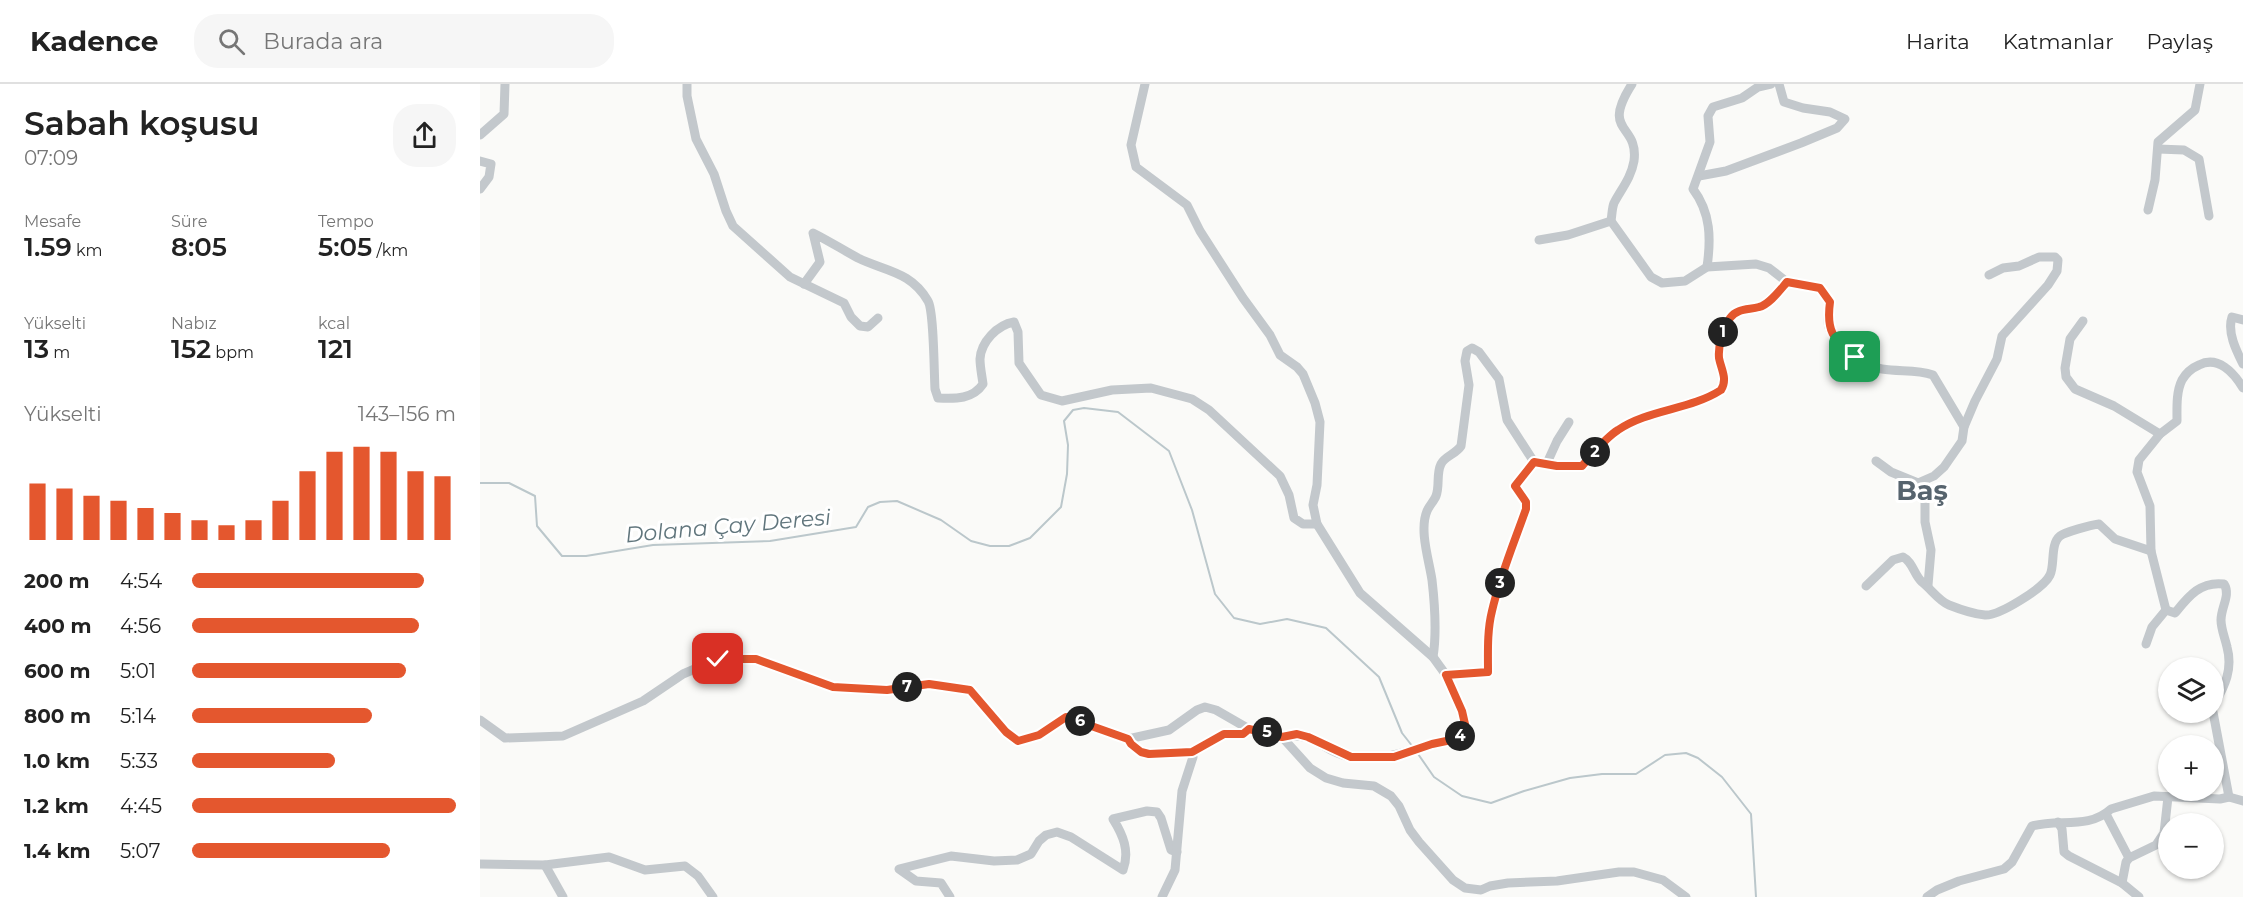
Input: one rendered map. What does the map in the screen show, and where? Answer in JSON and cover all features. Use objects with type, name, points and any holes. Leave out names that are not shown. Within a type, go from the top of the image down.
[{"type":"street","points":[[480,135],[504,114],[505,84]]},
{"type":"street","points":[[687,84],[687,96],[696,139],[714,174],[733,226],[790,277],[844,303],[860,326],[868,327],[878,318]]},
{"type":"street","points":[[480,720],[505,738],[563,736],[643,701],[682,674],[718,659],[756,659],[833,687],[887,690],[929,684],[970,690],[1006,732],[1018,741],[1039,735],[1066,717],[1128,739],[1169,730],[1205,707],[1216,710],[1249,729],[1282,737],[1297,734],[1308,737],[1351,757],[1394,757],[1456,739],[1467,733],[1462,711],[1446,675],[1433,657],[1360,593],[1317,524],[1313,505],[1317,485],[1320,422],[1303,374],[1297,366],[1280,355],[1270,335],[1200,231],[1187,205],[1136,167],[1131,145],[1145,84]]},
{"type":"street","points":[[1632,84],[1621,101],[1618,114],[1621,125],[1633,144],[1634,162],[1629,180],[1613,205],[1611,221],[1651,278],[1662,283],[1685,281],[1707,267],[1756,264],[1769,268],[1787,282],[1820,288],[1830,302],[1829,330],[1838,342],[1855,357],[1881,369],[1919,370],[1933,375],[1964,427]]},
{"type":"street","points":[[1707,267],[1710,242],[1707,216],[1700,198],[1693,189],[1710,142],[1708,116],[1713,106],[1742,98],[1758,87],[1771,84]]},
{"type":"street","points":[[1699,176],[1726,171],[1801,143],[1837,128],[1845,119],[1830,112],[1803,108],[1784,102],[1779,84]]},
{"type":"street","points":[[2148,210],[2156,180],[2158,142],[2195,110],[2200,84]]},
{"type":"street","points":[[2158,149],[2184,150],[2199,159],[2209,216]]},
{"type":"street","points":[[480,161],[491,164],[491,171],[480,189]]},
{"type":"street","points":[[1539,240],[1568,235],[1611,221]]},
{"type":"street","points":[[804,284],[820,262],[813,233],[859,258],[899,273],[930,303],[935,389],[938,398],[968,397],[978,391],[984,384],[980,360],[985,343],[1005,324],[1014,322],[1018,332],[1019,363],[1041,394],[1062,401],[1112,390],[1150,388],[1191,399],[1209,410],[1280,476],[1289,495],[1294,518],[1304,524],[1317,524]]},
{"type":"street","points":[[1917,483],[1934,476],[1944,467],[1962,441],[1964,427],[1975,401],[1997,359],[2002,336],[2048,285],[2057,271],[2058,260],[2055,257],[2039,257],[2019,266],[2003,268],[1989,275]]},
{"type":"street","points":[[1534,462],[1557,466],[1582,466],[1617,430],[1642,417],[1677,408],[1721,390],[1724,379],[1719,346],[1731,316],[1738,311],[1762,307],[1787,282]]},
{"type":"street","points":[[2243,320],[2232,316],[2230,323],[2237,352],[2243,364]]},
{"type":"street","points":[[2083,321],[2070,339],[2065,368],[2066,377],[2075,389],[2114,406],[2160,435]]},
{"type":"street","points":[[1433,657],[1437,636],[1432,578],[1426,551],[1426,512],[1437,495],[1444,459],[1457,452],[1461,446],[1469,385],[1465,361],[1467,351],[1472,348],[1479,352],[1499,379],[1507,420],[1534,462]]},
{"type":"street","points":[[2224,688],[2229,674],[2230,656],[2221,623],[2226,586],[2217,583],[2202,586],[2188,597],[2175,614],[2166,609],[2151,551],[2150,506],[2136,472],[2139,460],[2160,435],[2177,421],[2178,393],[2182,379],[2191,369],[2204,362],[2214,361],[2224,366],[2242,384]]},
{"type":"street","points":[[1547,463],[1569,422]]},
{"type":"street","points":[[1876,461],[1892,472],[1917,483],[1925,500],[1925,522],[1931,549],[1928,585]]},
{"type":"street","points":[[1446,675],[1488,672],[1491,612],[1526,509],[1526,502],[1515,486],[1534,462]]},
{"type":"street","points":[[1866,586],[1893,560],[1900,557],[1906,558],[1922,582],[1928,585],[1938,599],[1986,615],[2005,609],[2044,584],[2052,568],[2055,543],[2062,535],[2098,524],[2115,539],[2151,551]]},
{"type":"street","points":[[2146,644],[2152,627],[2166,609]]},
{"type":"street","points":[[2213,723],[2229,797]]},
{"type":"street","points":[[1128,739],[1141,752],[1149,754],[1192,752],[1224,734],[1243,734],[1249,729]]},
{"type":"street","points":[[1282,737],[1310,768],[1326,778],[1343,783],[1374,786],[1390,796],[1399,806],[1410,830],[1419,842],[1454,880],[1465,888],[1481,890],[1508,883],[1557,881],[1634,872],[1663,880],[1686,897]]},
{"type":"street","points":[[1162,897],[1175,870],[1182,791],[1193,757],[1192,752]]},
{"type":"street","points":[[1927,897],[1959,881],[2004,869],[2012,862],[2032,826],[2044,822],[2068,825],[2106,814],[2111,809],[2145,797],[2158,796]]},
{"type":"street","points":[[2224,798],[2229,797],[2243,801]]},
{"type":"street","points":[[2122,883],[2126,862],[2129,858],[2157,845],[2164,833],[2168,801]]},
{"type":"street","points":[[950,897],[941,883],[916,881],[899,869],[951,856],[994,861],[1017,860],[1031,854],[1046,835],[1057,832],[1071,837],[1123,870],[1125,844],[1123,834],[1113,819],[1147,811],[1157,812],[1171,850],[1177,852]]},
{"type":"street","points":[[2106,814],[2129,858]]},
{"type":"street","points":[[2058,822],[2062,829],[2064,852],[2122,883],[2139,897]]},
{"type":"street","points":[[480,864],[545,865],[609,857],[645,870],[685,866],[698,876],[713,897]]},
{"type":"street","points":[[545,865],[563,897]]},
{"type":"waterway","name":"Dolana Çay Deresi","points":[[480,483],[509,483],[535,496],[537,526],[562,556],[586,556],[653,545],[770,541],[856,527],[868,507],[880,502],[897,501],[941,520],[971,541],[990,546],[1009,546],[1030,538],[1061,507],[1067,474],[1068,445],[1064,421],[1073,410],[1084,408],[1118,412],[1169,451],[1192,510],[1215,594],[1234,618],[1260,624],[1287,619],[1326,628],[1379,677],[1402,733],[1413,747]]},
{"type":"waterway","name":"Dolana Çay Deresi","points":[[1416,751],[1434,777],[1462,796],[1491,803],[1570,778],[1602,774],[1636,774],[1665,755],[1686,753],[1698,758],[1722,777],[1751,814],[1756,897]]},
{"type":"district","name":"Baş","points":[[1922,490]]},
{"type":"route","points":[[718,659],[756,659],[833,687],[887,690],[929,684],[970,690],[1006,732],[1018,741],[1039,735],[1066,717],[1128,739],[1141,752],[1149,754],[1192,752],[1224,734],[1243,734],[1249,729],[1282,737],[1297,734],[1308,737],[1338,753],[1351,757],[1394,757],[1432,744],[1456,739],[1467,733],[1462,711],[1446,675],[1488,672],[1491,612],[1526,509],[1526,502],[1515,486],[1534,462],[1557,466],[1582,466],[1617,430],[1642,417],[1677,408],[1721,390],[1724,387],[1724,379],[1719,346],[1731,316],[1744,309],[1762,307],[1787,282],[1820,288],[1830,302],[1829,330],[1838,342],[1855,357]]}]
